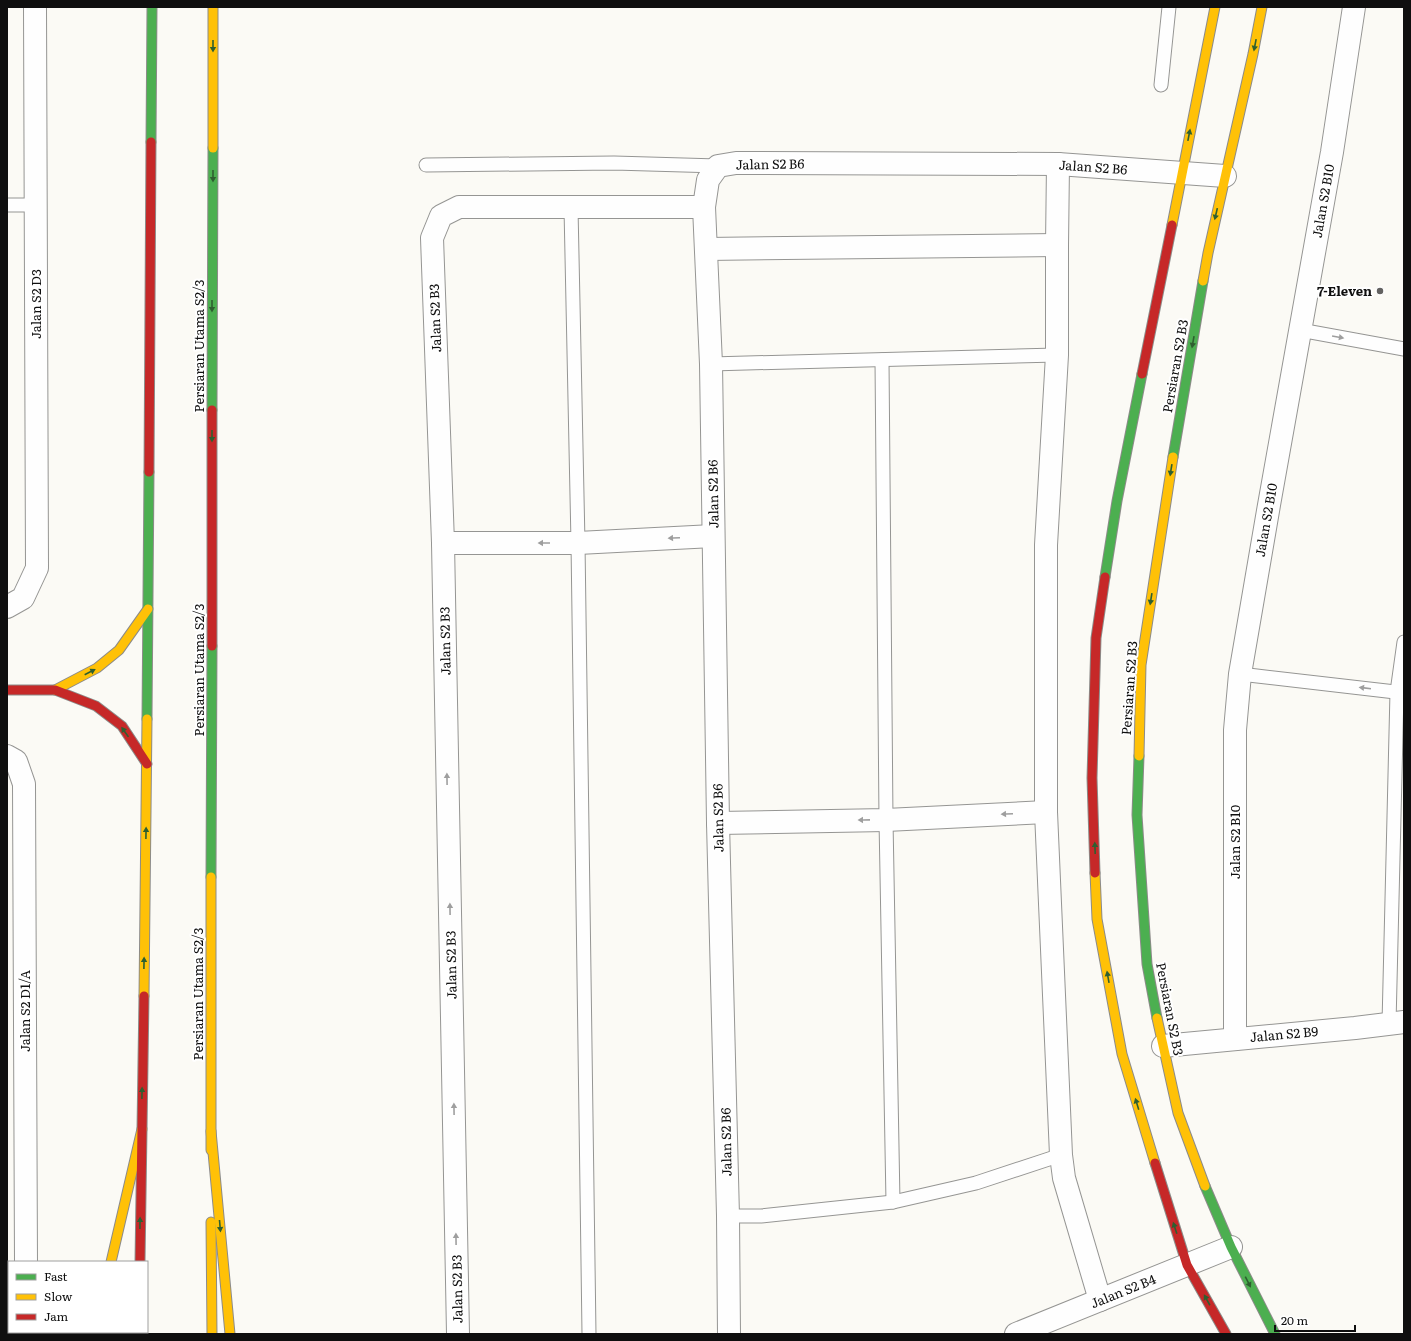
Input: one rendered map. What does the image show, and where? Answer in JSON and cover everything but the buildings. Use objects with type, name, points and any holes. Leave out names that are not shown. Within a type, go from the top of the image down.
[{"type":"street","name":"Jalan S2 D3","points":[[15,603],[37,568],[35,7]]},
{"type":"street","points":[[140,1261],[147,764],[152,7]]},
{"type":"street","name":"Persiaran Utama S2/3","points":[[212,1334],[213,7]]},
{"type":"street","points":[[1215,7],[1117,501],[1096,638],[1092,778],[1098,919],[1122,1054],[1187,1265],[1226,1334]]},
{"type":"street","name":"Persiaran S2 B3","points":[[1262,7],[1253,54],[1206,261],[1172,464],[1141,665],[1137,815],[1147,964],[1178,1113],[1205,1187],[1231,1247],[1275,1334]]},
{"type":"street","name":"Jalan S2 B10","points":[[1235,1039],[1235,730],[1240,674],[1332,152],[1354,7]]},
{"type":"street","name":"Jalan S2 B6","points":[[729,1334],[728,1216],[718,823],[711,364],[704,206],[708,180],[718,166],[736,163],[1058,164],[1225,176]]},
{"type":"street","points":[[1058,164],[1058,355],[1046,545],[1046,812],[1061,1155],[1064,1178],[1100,1300]]},
{"type":"street","name":"Jalan S2 B3","points":[[458,1334],[443,543],[432,238],[441,216],[459,207],[571,208],[704,206]]},
{"type":"street","points":[[706,249],[1057,245]]},
{"type":"street","points":[[443,543],[578,544],[713,536]]},
{"type":"street","points":[[55,690],[97,668],[118,650],[148,609]]},
{"type":"street","points":[[7,690],[55,690],[96,706],[122,726],[147,764]]},
{"type":"street","name":"Jalan S2 D1/A","points":[[11,758],[24,784],[26,1261]]},
{"type":"street","points":[[718,823],[886,820],[1046,812]]},
{"type":"street","name":"Jalan S2 B9","points":[[1163,1046],[1396,1023]]},
{"type":"street","points":[[111,1261],[142,1129]]},
{"type":"street","points":[[211,1131],[230,1334]]},
{"type":"street","name":"Jalan S2 B4","points":[[1016,1334],[1231,1247]]},
{"type":"lane","points":[[1161,84],[1169,7]]},
{"type":"lane","points":[[426,165],[614,163],[718,166]]},
{"type":"lane","points":[[7,205],[35,205]]},
{"type":"lane","points":[[571,208],[578,544],[589,1334]]},
{"type":"lane","points":[[1300,330],[1404,348]]},
{"type":"lane","points":[[711,364],[1058,355]]},
{"type":"lane","points":[[882,360],[886,820],[894,1202]]},
{"type":"lane","points":[[1396,1023],[1401,693],[1404,642]]},
{"type":"lane","points":[[1240,674],[1401,693]]},
{"type":"lane","points":[[728,1216],[761,1216],[894,1202],[976,1183],[1061,1155]]},
{"type":"traffic: fast","points":[[151,142],[152,7]]},
{"type":"traffic: fast","points":[[212,410],[213,148]]},
{"type":"traffic: fast","points":[[1173,457],[1203,281]]},
{"type":"traffic: fast","points":[[1105,577],[1117,501],[1142,374]]},
{"type":"traffic: fast","points":[[147,719],[149,472]]},
{"type":"traffic: fast","points":[[211,877],[212,646]]},
{"type":"traffic: fast","points":[[1139,756],[1137,815],[1147,964],[1157,1018]]},
{"type":"traffic: fast","points":[[1205,1186],[1231,1247],[1275,1334]]},
{"type":"traffic: slow","points":[[213,7],[213,148]]},
{"type":"traffic: slow","points":[[1172,225],[1215,7]]},
{"type":"traffic: slow","points":[[1203,281],[1262,7]]},
{"type":"traffic: slow","points":[[1139,756],[1141,665],[1173,457]]},
{"type":"traffic: slow","points":[[55,690],[97,668],[119,650],[148,609]]},
{"type":"traffic: slow","points":[[144,996],[147,719]]},
{"type":"traffic: slow","points":[[1095,873],[1097,919],[1122,1054],[1155,1163]]},
{"type":"traffic: slow","points":[[211,877],[211,1150]]},
{"type":"traffic: slow","points":[[1157,1018],[1178,1113],[1205,1186]]},
{"type":"traffic: slow","points":[[111,1261],[142,1129]]},
{"type":"traffic: slow","points":[[211,1131],[230,1334]]},
{"type":"traffic: slow","points":[[211,1222],[212,1334]]},
{"type":"traffic: jam","points":[[149,472],[151,142]]},
{"type":"traffic: jam","points":[[1142,374],[1172,225]]},
{"type":"traffic: jam","points":[[212,410],[212,646]]},
{"type":"traffic: jam","points":[[1095,873],[1092,778],[1096,638],[1105,577]]},
{"type":"traffic: jam","points":[[7,690],[55,690],[96,706],[122,726],[147,764]]},
{"type":"traffic: jam","points":[[140,1261],[144,996]]},
{"type":"traffic: jam","points":[[1155,1163],[1187,1265],[1226,1334]]},
{"type":"place","name":"7-Eleven","points":[[1380,291]]}]
